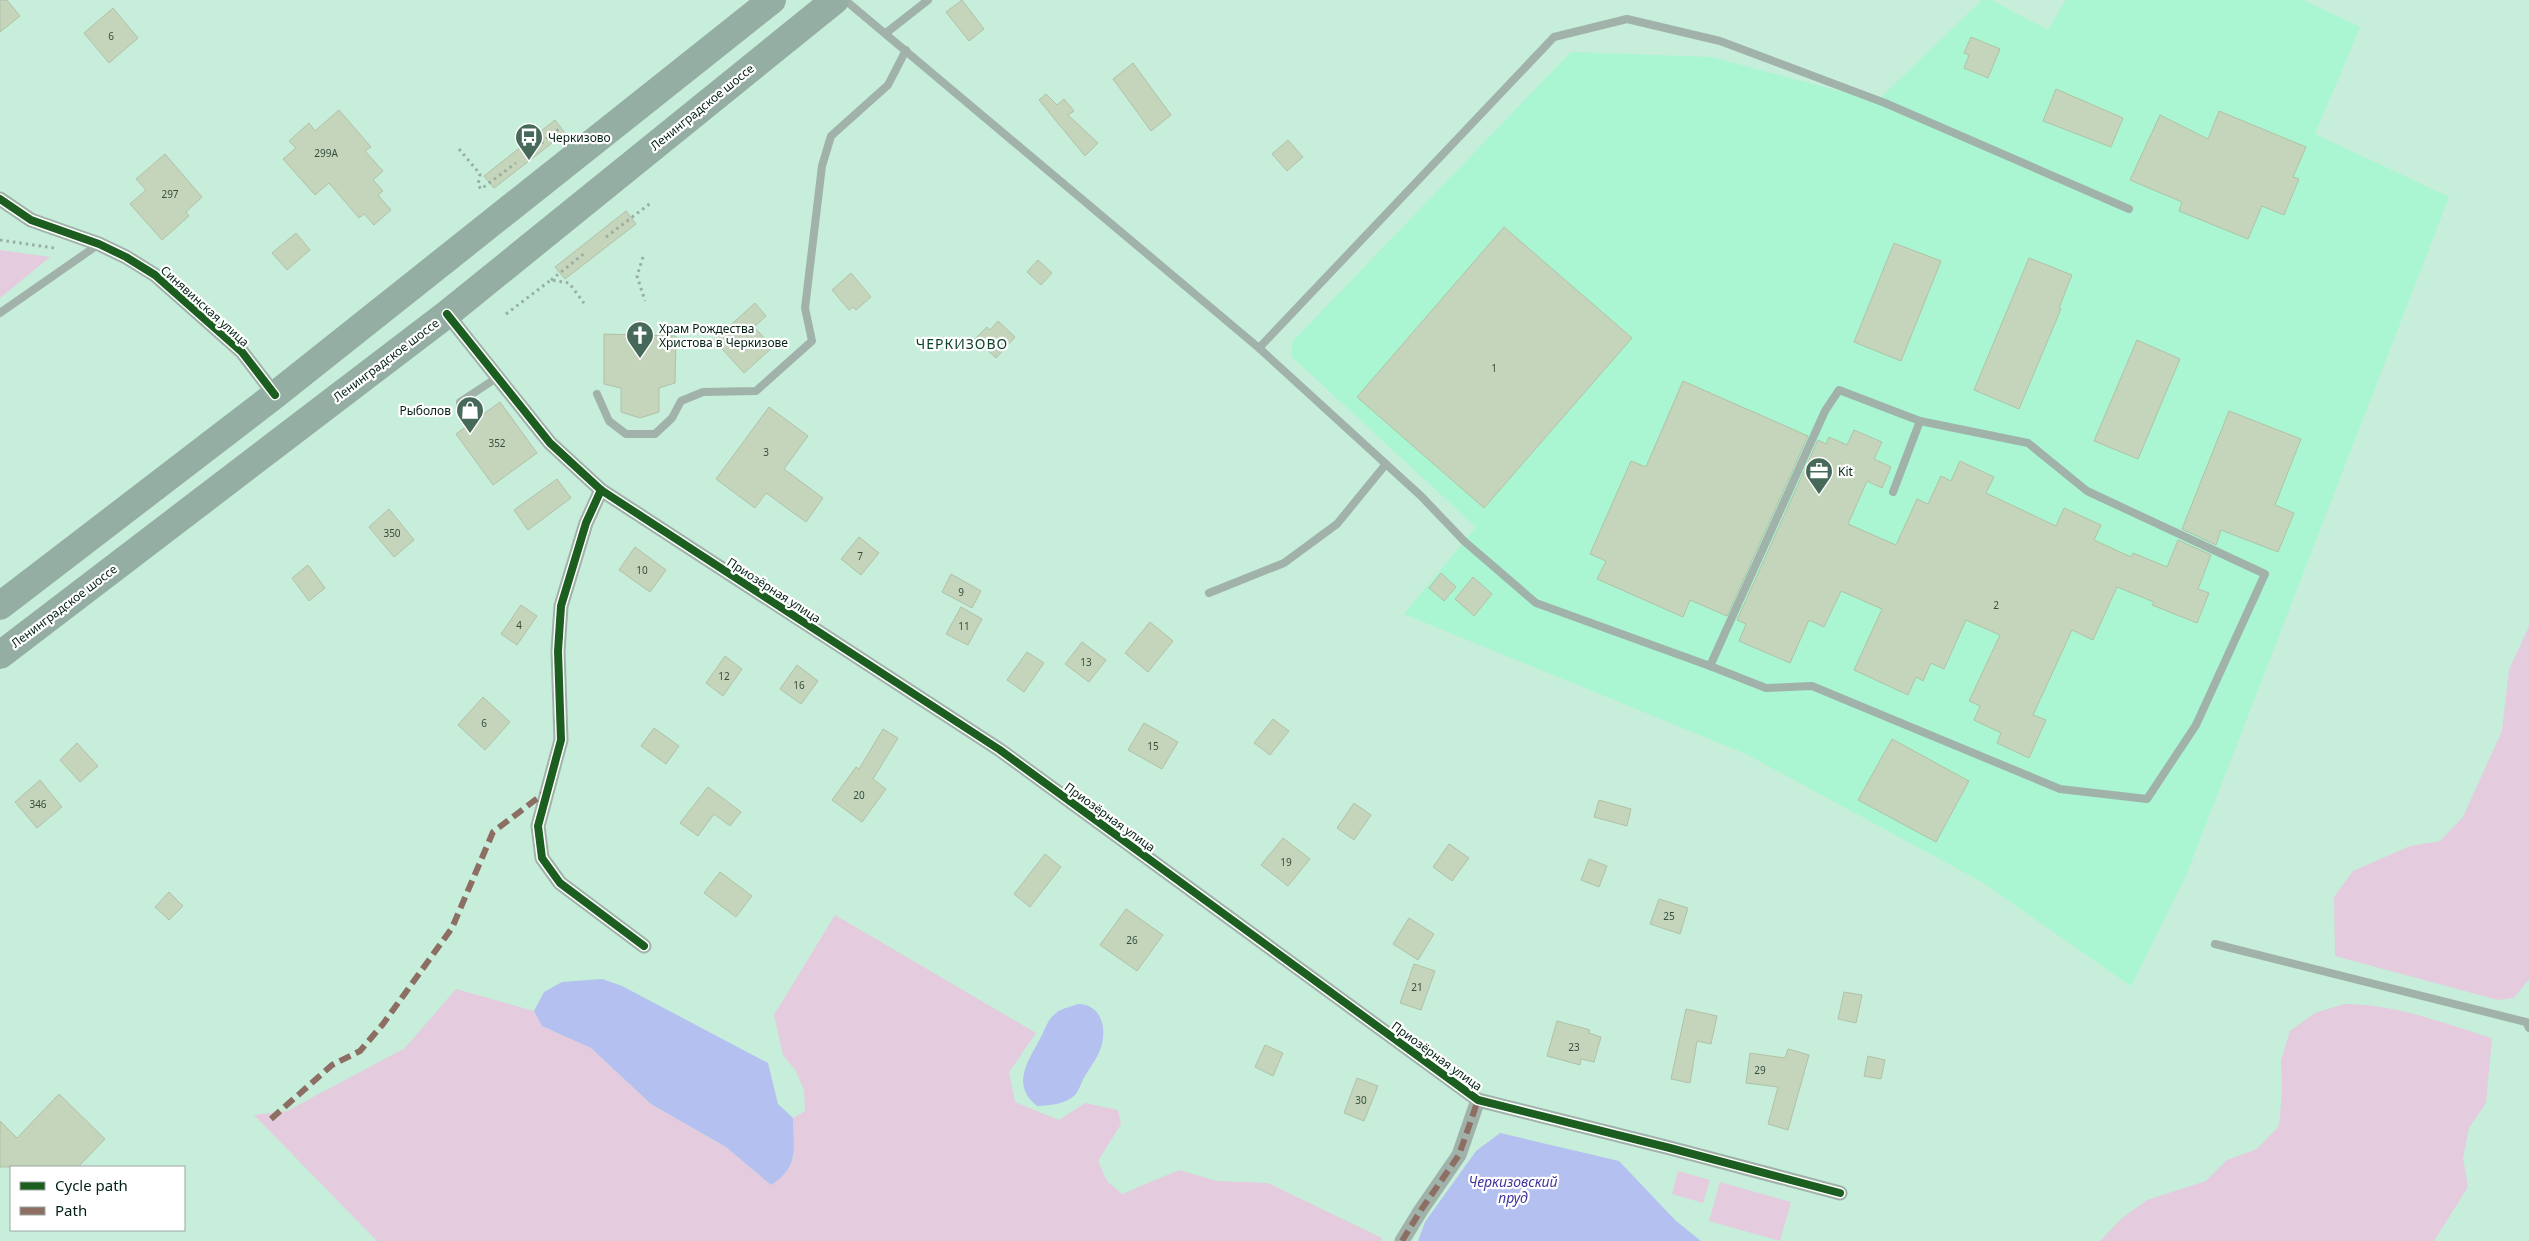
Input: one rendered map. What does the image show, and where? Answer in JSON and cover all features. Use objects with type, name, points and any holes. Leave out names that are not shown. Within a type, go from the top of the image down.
[{"type":"highway","points":[[0,606],[275,395],[772,0]]},
{"type":"highway","name":"Ленинградское шоссе","points":[[0,655],[447,314],[835,0]]},
{"type":"street","name":"Синявинская улица","points":[[0,199],[31,220],[100,244],[126,256],[155,275],[242,352],[275,395]]},
{"type":"street","name":"Приозёрная улица","points":[[447,314],[550,443],[601,490],[1000,750],[1478,1100],[1840,1193]]},
{"type":"street","points":[[601,490],[586,523],[561,606],[558,651],[561,740],[538,826],[542,858],[560,883],[644,946]]},
{"type":"street","points":[[1402,1241],[1421,1210],[1460,1155],[1478,1100]]},
{"type":"lane","points":[[844,0],[886,33],[1259,348],[1421,496],[1464,541],[1536,603],[1766,688],[1812,686],[2060,789],[2147,799],[2196,725],[2265,574],[2087,491],[2028,443],[1920,421],[1839,390],[1825,412],[1710,666]]},
{"type":"lane","points":[[886,33],[928,0]]},
{"type":"lane","points":[[1259,348],[1554,37],[1627,19],[1720,41],[1857,93],[2129,209]]},
{"type":"lane","points":[[598,394],[609,421],[626,434],[655,434],[672,418],[681,401],[703,392],[756,391],[812,341],[805,308],[822,166],[831,136],[888,85],[906,50]]},
{"type":"lane","points":[[0,313],[100,244]]},
{"type":"lane","points":[[462,415],[460,402],[498,377]]},
{"type":"lane","points":[[1893,492],[1920,421]]},
{"type":"lane","points":[[1209,592],[1284,563],[1337,524],[1386,464]]},
{"type":"lane","points":[[2215,944],[2526,1022],[2529,1028]]},
{"type":"path","points":[[536,147],[560,128]]},
{"type":"path","points":[[459,149],[480,174],[478,185],[481,189],[516,163]]},
{"type":"path","points":[[606,238],[652,202]]},
{"type":"path","points":[[0,240],[87,253]]},
{"type":"path","points":[[506,314],[586,252]]},
{"type":"path","points":[[644,257],[637,276],[645,301]]},
{"type":"path","points":[[551,280],[569,283],[584,303]]},
{"type":"shaded area","points":[[1982,0],[1991,0],[2048,30],[2066,0],[2303,0],[2360,27],[2315,134],[2449,197],[2187,873],[2131,986],[1982,882],[1746,754],[1404,614],[1476,527],[1292,357],[1292,342],[1571,52],[1711,57],[1877,101]]},
{"type":"shaded area","points":[[0,250],[50,257],[0,298]]},
{"type":"shaded area","points":[[2529,626],[2529,979],[2514,998],[2498,1000],[2335,956],[2334,897],[2353,871],[2410,846],[2440,841],[2463,817],[2502,731],[2509,670]]},
{"type":"shaded area","points":[[835,915],[1036,1033],[1009,1072],[1015,1102],[1059,1120],[1085,1103],[1118,1110],[1121,1124],[1098,1161],[1107,1181],[1122,1194],[1179,1170],[1217,1181],[1268,1183],[1382,1238],[1382,1241],[377,1241],[254,1115],[287,1111],[405,1048],[456,989],[534,1011],[542,1026],[591,1048],[651,1104],[726,1147],[771,1185],[793,1158],[793,1118],[805,1111],[804,1090],[796,1071],[783,1055],[774,1015]]},
{"type":"shaded area","points":[[2344,1004],[2382,1007],[2401,1011],[2492,1038],[2486,1103],[2469,1128],[2463,1158],[2468,1187],[2434,1241],[2100,1241],[2121,1219],[2147,1200],[2206,1181],[2227,1160],[2257,1149],[2279,1126],[2282,1092],[2281,1060],[2290,1031],[2315,1013]]},
{"type":"shaded area","points":[[1678,1171],[1710,1180],[1703,1203],[1672,1194]]},
{"type":"shaded area","points":[[1720,1182],[1791,1202],[1780,1241],[1709,1221]]},
{"type":"water","points":[[602,979],[622,986],[768,1063],[778,1104],[793,1118],[793,1156],[787,1171],[780,1178],[771,1185],[726,1147],[651,1104],[591,1048],[542,1026],[534,1011],[544,992],[562,982]]},
{"type":"water","points":[[1078,1004],[1093,1008],[1101,1020],[1103,1034],[1099,1053],[1074,1096],[1061,1103],[1037,1106],[1029,1098],[1025,1090],[1023,1082],[1026,1065],[1050,1019],[1061,1010]]},
{"type":"water","name":"Черкизовский пруд","points":[[1500,1133],[1619,1161],[1676,1221],[1701,1241],[1418,1241],[1425,1222],[1476,1151]]},
{"type":"building","points":[[0,0],[7,0],[20,16],[0,32]]},
{"type":"building","points":[[962,0],[984,29],[969,41],[946,12]]},
{"type":"building","points":[[113,8],[138,38],[109,63],[84,33]]},
{"type":"building","points":[[1971,37],[2000,49],[1988,78],[1964,68],[1969,55],[1964,53]]},
{"type":"building","points":[[1133,63],[1171,115],[1151,131],[1113,79]]},
{"type":"building","points":[[2056,89],[2123,118],[2111,147],[2043,121]]},
{"type":"building","points":[[1046,94],[1057,105],[1064,99],[1074,111],[1068,115],[1098,143],[1085,156],[1039,100]]},
{"type":"building","points":[[339,110],[371,147],[365,151],[383,171],[373,180],[383,191],[378,195],[391,210],[374,225],[364,214],[359,218],[329,183],[315,195],[283,159],[296,148],[289,141],[309,123],[315,131]]},
{"type":"building","points":[[2219,111],[2306,147],[2293,177],[2299,179],[2284,215],[2262,206],[2248,239],[2179,211],[2182,202],[2130,180],[2160,115],[2208,139]]},
{"type":"building","points":[[555,120],[565,133],[494,188],[484,176]]},
{"type":"building","points":[[1288,140],[1303,157],[1287,171],[1272,154]]},
{"type":"building","points":[[165,154],[202,197],[186,212],[189,216],[162,240],[130,204],[146,190],[136,179]]},
{"type":"building","points":[[626,211],[636,224],[565,279],[555,267]]},
{"type":"building","points":[[1504,227],[1632,338],[1484,508],[1357,397]]},
{"type":"building","points":[[296,233],[310,250],[287,270],[272,253]]},
{"type":"building","points":[[1894,243],[1941,261],[1901,361],[1854,342]]},
{"type":"building","points":[[2029,258],[2072,275],[2059,308],[2061,309],[2019,409],[1974,390]]},
{"type":"building","points":[[1038,260],[1052,273],[1041,285],[1027,272]]},
{"type":"building","points":[[851,273],[871,297],[856,310],[853,307],[849,310],[832,290]]},
{"type":"building","points":[[755,303],[766,316],[754,327],[773,347],[744,373],[714,340]]},
{"type":"building","points":[[998,321],[1015,337],[996,358],[975,339],[987,327],[990,330]]},
{"type":"building","name":"Храм Рождества Христова в Черкизове","points":[[604,334],[676,336],[675,383],[659,388],[659,412],[640,418],[621,412],[621,388],[604,384]]},
{"type":"building","points":[[2137,340],[2180,359],[2138,459],[2094,441]]},
{"type":"building","points":[[1683,381],[1808,436],[1727,616],[1690,600],[1683,617],[1597,579],[1606,561],[1590,554],[1631,461],[1646,467]]},
{"type":"building","points":[[500,402],[537,453],[493,485],[456,434]]},
{"type":"building","points":[[769,407],[808,436],[784,469],[823,498],[806,522],[766,493],[755,508],[716,479]]},
{"type":"building","points":[[2229,411],[2301,439],[2275,505],[2294,513],[2278,552],[2221,530],[2216,545],[2182,529]]},
{"type":"building","points":[[1854,430],[1882,442],[1874,459],[1891,467],[1882,488],[1867,481],[1848,524],[1896,545],[1917,499],[1928,504],[1941,476],[1951,481],[1960,461],[1994,477],[1986,493],[2056,526],[2064,508],[2101,525],[2094,540],[2131,557],[2133,553],[2167,567],[2178,540],[2211,555],[2198,589],[2209,593],[2197,623],[2152,605],[2154,602],[2117,587],[2093,640],[2072,630],[2033,715],[2046,720],[2029,758],[1997,743],[2001,733],[1974,720],[1980,706],[1969,701],[2000,635],[1966,620],[1944,669],[1931,663],[1923,681],[1916,677],[1908,695],[1854,670],[1882,609],[1841,591],[1824,627],[1809,620],[1790,663],[1739,641],[1746,624],[1737,620],[1818,440],[1826,444],[1829,437],[1847,445]]},
{"type":"building","points":[[557,479],[571,498],[528,530],[514,510]]},
{"type":"building","points":[[389,509],[414,540],[394,557],[369,527]]},
{"type":"building","points":[[859,537],[879,553],[861,575],[841,559]]},
{"type":"building","points":[[635,547],[666,570],[650,592],[619,570]]},
{"type":"building","points":[[308,565],[325,588],[309,601],[292,578]]},
{"type":"building","points":[[1441,573],[1456,587],[1444,601],[1429,588]]},
{"type":"building","points":[[951,574],[981,591],[972,608],[942,592]]},
{"type":"building","points":[[1473,577],[1492,594],[1474,616],[1455,599]]},
{"type":"building","points":[[521,605],[537,616],[517,645],[501,634]]},
{"type":"building","points":[[961,607],[982,619],[968,645],[946,634]]},
{"type":"building","points":[[1150,622],[1173,641],[1148,672],[1125,653]]},
{"type":"building","points":[[1082,642],[1106,660],[1089,682],[1065,664]]},
{"type":"building","points":[[1027,652],[1044,663],[1024,692],[1007,680]]},
{"type":"building","points":[[725,656],[742,669],[723,696],[706,683]]},
{"type":"building","points":[[797,665],[818,681],[801,704],[780,689]]},
{"type":"building","points":[[483,697],[510,722],[485,750],[458,725]]},
{"type":"building","points":[[1273,719],[1289,731],[1270,755],[1254,743]]},
{"type":"building","points":[[1144,723],[1178,742],[1162,769],[1128,750]]},
{"type":"building","points":[[654,728],[679,746],[666,764],[641,746]]},
{"type":"building","points":[[883,729],[898,738],[873,779],[886,789],[862,822],[832,800],[856,767],[859,769]]},
{"type":"building","points":[[1892,739],[1969,781],[1936,842],[1858,800]]},
{"type":"building","points":[[77,743],[98,766],[80,782],[60,760]]},
{"type":"building","points":[[40,780],[62,807],[37,828],[15,802]]},
{"type":"building","points":[[708,787],[741,812],[730,826],[714,814],[698,836],[680,823]]},
{"type":"building","points":[[1599,800],[1631,809],[1627,826],[1594,817]]},
{"type":"building","points":[[1354,803],[1371,815],[1354,840],[1337,828]]},
{"type":"building","points":[[1283,838],[1310,859],[1288,886],[1261,865]]},
{"type":"building","points":[[1449,844],[1469,858],[1452,881],[1433,867]]},
{"type":"building","points":[[1045,854],[1061,867],[1030,907],[1014,894]]},
{"type":"building","points":[[1589,859],[1607,866],[1599,887],[1581,880]]},
{"type":"building","points":[[720,872],[752,896],[736,917],[704,893]]},
{"type":"building","points":[[169,892],[183,906],[169,920],[155,907]]},
{"type":"building","points":[[1659,899],[1688,908],[1680,934],[1650,924]]},
{"type":"building","points":[[1126,909],[1163,935],[1137,971],[1100,945]]},
{"type":"building","points":[[1409,918],[1434,934],[1418,960],[1393,944]]},
{"type":"building","points":[[1414,964],[1435,971],[1421,1010],[1400,1003]]},
{"type":"building","points":[[1844,992],[1862,995],[1856,1023],[1838,1019]]},
{"type":"building","points":[[1686,1009],[1717,1016],[1711,1044],[1697,1041],[1690,1083],[1671,1079]]},
{"type":"building","points":[[1557,1021],[1590,1030],[1589,1033],[1601,1037],[1594,1062],[1581,1059],[1580,1065],[1547,1056]]},
{"type":"building","points":[[1265,1045],[1283,1053],[1273,1076],[1255,1067]]},
{"type":"building","points":[[1788,1049],[1809,1055],[1788,1130],[1768,1124],[1778,1087],[1746,1083],[1750,1053],[1785,1058]]},
{"type":"building","points":[[1868,1056],[1885,1060],[1881,1079],[1864,1076]]},
{"type":"building","points":[[1357,1078],[1378,1086],[1364,1121],[1344,1113]]},
{"type":"building","points":[[59,1094],[105,1139],[79,1166],[0,1167],[0,1121],[17,1138]]},
{"type":"marked path","points":[[271,1119],[332,1065],[360,1051],[383,1024],[452,928],[493,832],[547,791]]},
{"type":"marked path","points":[[1402,1241],[1459,1155],[1478,1100]]},
{"type":"cycle path","points":[[0,199],[31,220],[99,244],[126,257],[155,275],[242,352],[275,395]]},
{"type":"cycle path","points":[[447,314],[550,443],[601,490],[1000,750],[1478,1100],[1840,1193]]},
{"type":"cycle path","points":[[601,490],[586,523],[561,606],[558,651],[561,740],[538,826],[542,858],[560,883],[644,946]]},
{"type":"place","name":"Черкизово","points":[[529,161]]},
{"type":"place","name":"Храм Рождества Христова в Черкизове","points":[[640,359]]},
{"type":"place","name":"Рыболов","points":[[470,434]]},
{"type":"place","name":"Kit","points":[[1819,495]]},
{"type":"district","name":"ЧЕРКИЗОВО","points":[[962,343]]}]
